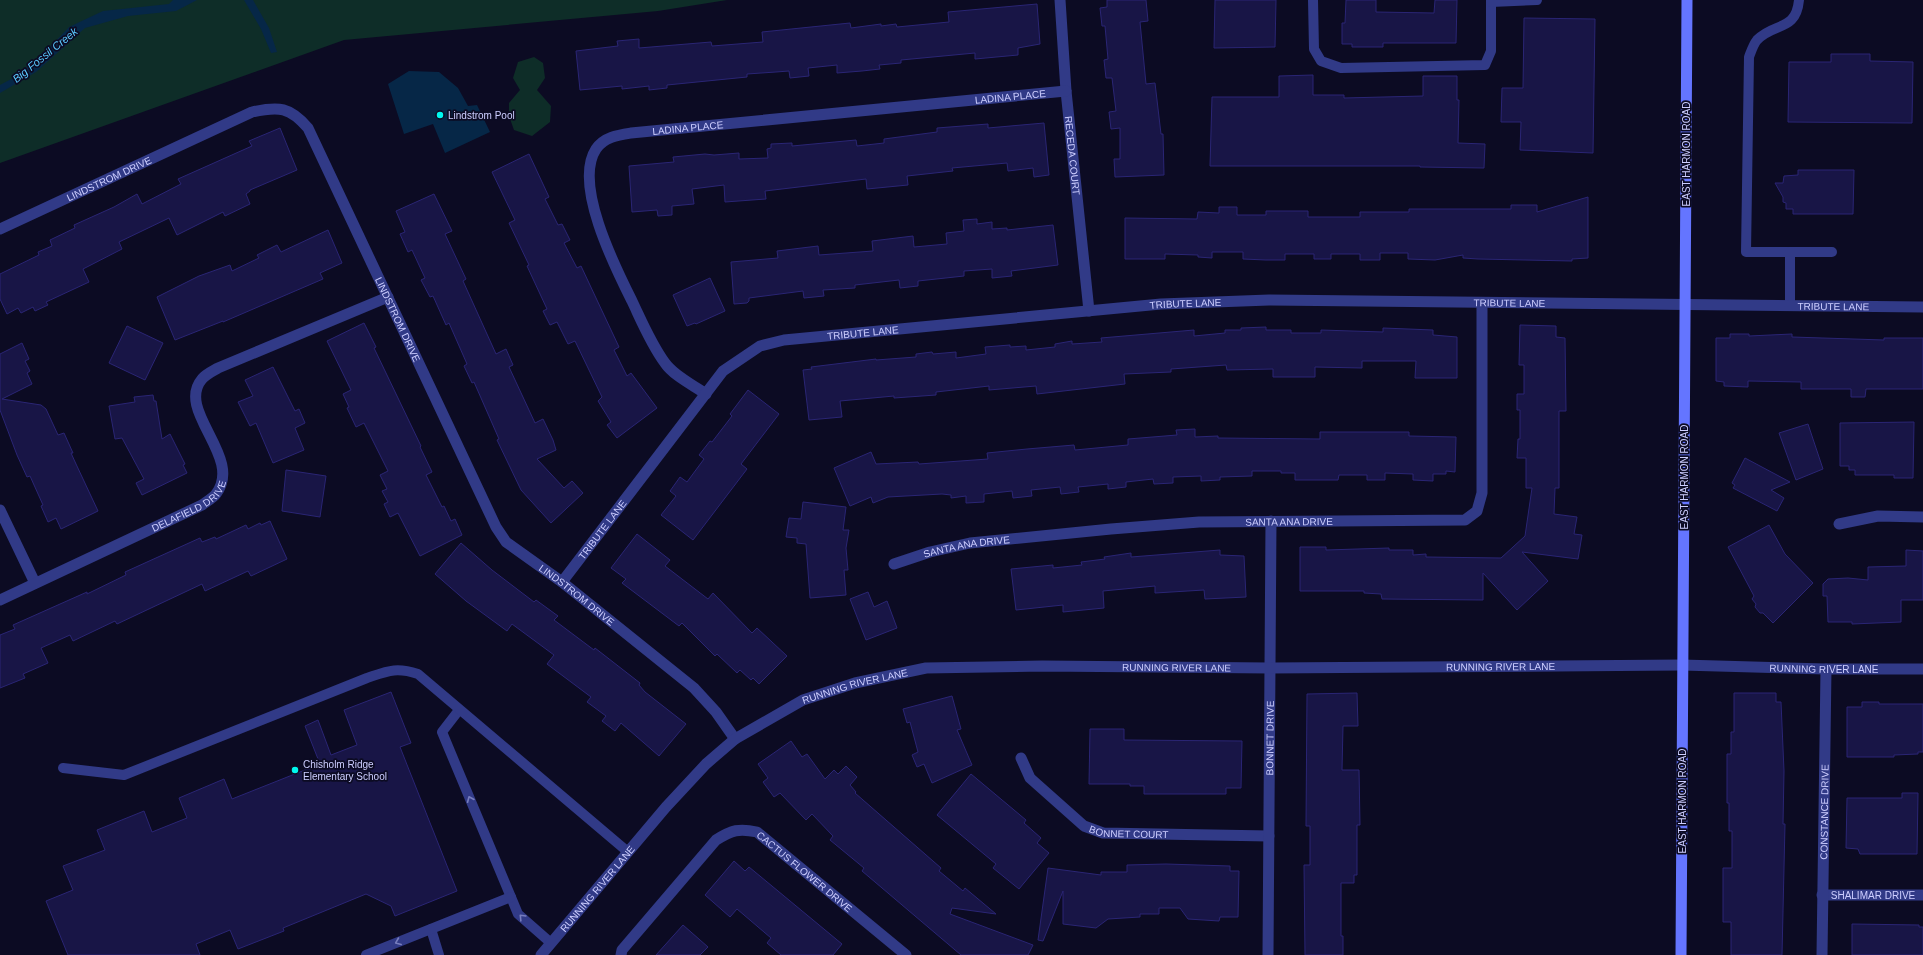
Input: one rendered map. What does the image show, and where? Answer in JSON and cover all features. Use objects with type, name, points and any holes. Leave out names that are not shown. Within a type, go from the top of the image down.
[{"type":"main road","name":"EAST HARMON ROAD","points":[[1681,955],[1687,0]]},
{"type":"street","name":"RECEDA COURT","points":[[1060,0],[1066,91],[1089,311]]},
{"type":"street","name":"LADINA PLACE","points":[[706,394],[666,364],[653,345],[605,246],[590,186],[590,165],[596,148],[610,137],[631,133],[1066,91]]},
{"type":"street","name":"LINDSTROM DRIVE","points":[[0,229],[252,112],[269,108],[282,110],[296,115],[308,128],[496,527],[506,542],[562,582],[694,688],[716,712],[736,739]]},
{"type":"street","name":"DELAFIELD DRIVE","points":[[0,600],[202,506],[216,494],[223,480],[222,463],[197,408],[196,393],[202,379],[218,368],[388,297]]},
{"type":"street","name":"TRIBUTE LANE","points":[[562,582],[724,371],[740,358],[760,346],[784,340],[1161,304],[1269,300],[1685,306],[1923,307]]},
{"type":"street","name":"SANTA ANA DRIVE","points":[[894,564],[930,552],[970,543],[1199,522],[1465,520],[1477,511],[1482,493],[1482,303]]},
{"type":"street","points":[[0,510],[35,583]]},
{"type":"street","points":[[1839,524],[1878,516],[1923,517]]},
{"type":"street","name":"BONNET DRIVE","points":[[1268,955],[1271,521]]},
{"type":"street","name":"RUNNING RIVER LANE","points":[[540,955],[666,807],[706,764],[736,739],[804,700],[855,683],[926,668],[1042,666],[1270,668],[1682,665],[1826,669],[1923,669]]},
{"type":"street","name":"CONSTANCE DRIVE","points":[[1822,955],[1826,669]]},
{"type":"street","name":"BONNET COURT","points":[[1021,758],[1030,778],[1084,826],[1103,833],[1268,836]]},
{"type":"street","name":"CACTUS FLOWER DRIVE","points":[[621,955],[622,950],[716,840],[730,832],[744,829],[757,832],[906,955]]},
{"type":"street","name":"SHALIMAR DRIVE","points":[[1822,895],[1923,895]]},
{"type":"lane","points":[[1314,0],[1314,49],[1321,61],[1341,68],[1486,65],[1491,51],[1491,1],[1537,0]]},
{"type":"lane","points":[[1799,0],[1798,11],[1794,20],[1762,36],[1756,41],[1749,57],[1746,252],[1832,252]]},
{"type":"lane","points":[[1790,252],[1790,306]]},
{"type":"lane","points":[[63,768],[124,775],[390,670],[404,670],[418,674],[628,852]]},
{"type":"lane","points":[[459,710],[442,732],[518,914],[550,943]]},
{"type":"lane","points":[[366,955],[510,897]]},
{"type":"lane","points":[[431,929],[439,955]]},
{"type":"green space","points":[[0,0],[727,0],[658,11],[344,40],[0,163]]},
{"type":"green space","points":[[534,57],[543,63],[545,78],[537,90],[551,106],[550,122],[532,136],[514,130],[509,116],[509,103],[520,90],[513,78],[518,62]]},
{"type":"water","name":"Big Fossil Creek","points":[[173,0],[197,0],[176,11],[128,16],[85,28],[36,72],[0,93],[0,85],[15,77],[49,48],[69,27],[103,11],[169,4]]},
{"type":"water","points":[[244,0],[253,0],[269,28],[277,52],[271,53],[261,29]]},
{"type":"water","name":"Lindstrom Pool","points":[[409,71],[439,72],[458,88],[468,106],[477,105],[490,132],[445,153],[433,124],[404,134],[388,84]]},
{"type":"building","points":[[1107,0],[1146,0],[1148,21],[1140,22],[1146,84],[1155,83],[1161,134],[1163,134],[1164,175],[1115,177],[1114,159],[1120,159],[1120,128],[1111,129],[1109,112],[1116,111],[1112,78],[1106,78],[1104,60],[1108,59],[1105,26],[1102,26],[1100,8],[1107,7]]},
{"type":"building","points":[[1215,0],[1276,0],[1275,47],[1214,48]]},
{"type":"building","points":[[1346,0],[1376,0],[1376,12],[1434,13],[1435,0],[1457,0],[1456,43],[1383,43],[1383,47],[1352,47],[1352,44],[1342,44],[1342,23],[1345,23]]},
{"type":"building","points":[[1037,4],[1040,44],[1018,48],[1018,55],[975,59],[975,53],[901,60],[901,63],[879,65],[880,69],[837,73],[837,65],[808,68],[809,76],[790,78],[789,71],[747,74],[747,77],[667,85],[667,88],[649,90],[649,86],[622,89],[622,86],[580,90],[576,51],[618,46],[617,41],[639,39],[639,48],[711,42],[712,46],[763,42],[762,32],[850,23],[851,28],[881,24],[881,26],[896,24],[897,27],[949,22],[948,12]]},
{"type":"building","points":[[1524,18],[1595,19],[1593,153],[1520,150],[1521,122],[1501,122],[1502,88],[1523,88]]},
{"type":"building","points":[[1831,54],[1870,54],[1870,61],[1913,62],[1912,123],[1788,122],[1789,62],[1831,62]]},
{"type":"building","points":[[1313,75],[1313,95],[1344,95],[1344,98],[1423,96],[1423,76],[1457,76],[1457,100],[1459,100],[1458,143],[1485,144],[1484,168],[1420,166],[1210,166],[1212,97],[1279,97],[1279,76]]},
{"type":"building","points":[[1044,123],[1049,175],[1034,177],[1033,168],[1008,171],[1007,163],[952,168],[953,171],[907,176],[908,185],[867,189],[866,179],[765,191],[766,199],[725,202],[724,185],[692,189],[694,204],[672,206],[672,215],[658,216],[657,210],[632,212],[629,166],[674,162],[673,157],[705,154],[714,155],[739,153],[739,159],[768,158],[767,149],[771,148],[771,144],[792,143],[792,146],[856,140],[857,146],[884,143],[884,139],[937,132],[937,128],[988,124],[988,128]]},
{"type":"building","points":[[280,128],[297,170],[250,190],[246,194],[250,204],[225,216],[223,212],[177,235],[169,218],[119,242],[122,249],[83,269],[89,282],[46,302],[48,305],[35,311],[33,307],[21,313],[18,308],[7,314],[0,299],[0,274],[39,255],[38,252],[52,246],[50,240],[75,228],[74,225],[114,207],[137,194],[142,204],[181,184],[178,179],[252,146],[249,141]]},
{"type":"building","points":[[529,154],[549,197],[545,199],[558,225],[562,224],[570,240],[564,243],[577,268],[581,266],[619,347],[614,350],[627,376],[631,373],[657,408],[617,438],[607,425],[611,422],[598,401],[602,397],[575,341],[568,344],[557,322],[550,325],[543,311],[547,309],[527,266],[529,265],[509,223],[515,220],[492,172]]},
{"type":"building","points":[[1798,170],[1854,170],[1853,214],[1793,214],[1793,209],[1786,209],[1786,203],[1783,202],[1783,197],[1775,183],[1783,183],[1784,176],[1798,175]]},
{"type":"building","points":[[434,194],[452,231],[445,234],[466,279],[463,281],[496,354],[506,349],[513,365],[509,367],[535,423],[543,419],[553,440],[556,450],[537,459],[564,488],[572,481],[583,493],[551,523],[521,490],[497,440],[499,439],[474,382],[472,383],[464,366],[467,364],[449,323],[446,325],[433,296],[430,297],[421,280],[425,278],[412,250],[408,252],[400,234],[405,232],[396,211]]},
{"type":"building","points":[[1588,197],[1588,258],[1572,259],[1572,261],[1478,259],[1463,258],[1463,255],[1435,260],[1408,259],[1408,253],[1380,253],[1380,260],[1360,260],[1360,254],[1331,254],[1331,259],[1314,259],[1314,254],[1285,254],[1285,260],[1266,260],[1243,259],[1243,252],[1212,252],[1212,258],[1198,257],[1198,255],[1165,254],[1165,259],[1125,259],[1125,218],[1197,219],[1198,212],[1219,213],[1219,207],[1237,207],[1237,215],[1266,215],[1266,211],[1308,211],[1308,217],[1360,217],[1360,212],[1409,212],[1409,209],[1511,209],[1511,205],[1537,205],[1537,212]]},
{"type":"building","points":[[977,219],[977,224],[992,222],[992,229],[1007,228],[1007,230],[1053,225],[1058,265],[1011,271],[1012,276],[992,278],[992,269],[964,271],[964,276],[918,281],[918,286],[900,288],[899,280],[855,285],[855,288],[823,290],[824,296],[804,298],[803,291],[749,298],[747,303],[734,304],[731,262],[778,258],[777,251],[818,246],[819,255],[873,251],[872,241],[913,236],[914,247],[947,244],[946,233],[964,231],[963,220]]},
{"type":"building","points":[[328,230],[342,263],[320,273],[323,279],[223,322],[175,340],[157,297],[199,276],[230,265],[232,271],[259,258],[257,255],[277,245],[281,252]]},
{"type":"building","points":[[710,278],[725,311],[696,324],[687,326],[673,295]]},
{"type":"building","points":[[364,323],[376,347],[374,348],[432,472],[426,475],[442,507],[444,506],[451,521],[455,519],[462,535],[420,556],[398,513],[390,517],[384,504],[388,502],[382,491],[387,489],[380,475],[388,471],[364,423],[356,427],[347,408],[349,407],[343,394],[351,390],[327,341]]},
{"type":"building","points":[[1520,325],[1556,326],[1556,337],[1565,338],[1566,411],[1559,411],[1559,488],[1555,488],[1554,514],[1577,517],[1574,534],[1582,535],[1578,559],[1522,552],[1548,581],[1517,610],[1483,573],[1483,600],[1382,599],[1381,594],[1364,593],[1364,591],[1300,591],[1300,547],[1326,547],[1326,550],[1389,548],[1389,550],[1413,550],[1413,555],[1426,554],[1426,557],[1501,558],[1525,536],[1532,488],[1526,488],[1526,458],[1517,458],[1518,439],[1520,439],[1520,410],[1517,410],[1517,394],[1524,394],[1524,365],[1519,365]]},
{"type":"building","points":[[127,326],[163,343],[145,380],[109,363]]},
{"type":"building","points":[[1266,327],[1266,330],[1291,330],[1291,333],[1321,333],[1321,330],[1383,332],[1383,328],[1433,330],[1433,335],[1457,337],[1457,378],[1415,378],[1416,361],[1362,361],[1362,368],[1315,367],[1315,377],[1273,377],[1273,369],[1227,370],[1226,365],[1171,369],[1171,372],[1124,374],[1125,384],[1037,394],[1036,386],[989,390],[989,386],[936,392],[936,395],[894,398],[894,396],[840,401],[842,417],[809,420],[803,370],[812,369],[811,367],[876,359],[916,357],[916,354],[932,352],[933,354],[956,352],[956,358],[986,354],[985,347],[1010,345],[1010,347],[1026,346],[1026,350],[1055,347],[1055,344],[1072,341],[1072,344],[1102,342],[1101,338],[1194,330],[1194,336],[1225,333],[1225,330],[1241,330],[1241,328]]},
{"type":"building","points":[[1730,334],[1749,334],[1749,336],[1792,334],[1792,337],[1884,340],[1884,338],[1923,338],[1923,389],[1866,389],[1865,397],[1851,397],[1851,389],[1801,389],[1801,382],[1748,381],[1748,387],[1724,386],[1724,382],[1716,381],[1716,338],[1730,338]]},
{"type":"building","points":[[22,343],[29,359],[25,361],[30,371],[27,373],[32,384],[2,399],[41,405],[46,409],[58,435],[64,433],[73,453],[71,453],[98,511],[61,529],[56,518],[48,522],[41,506],[43,505],[30,476],[27,477],[17,455],[0,410],[0,354]]},
{"type":"building","points":[[273,367],[295,411],[299,409],[305,423],[295,428],[304,450],[273,463],[256,423],[250,426],[238,402],[253,396],[245,380]]},
{"type":"building","points":[[748,390],[779,414],[741,464],[747,469],[693,540],[661,515],[676,496],[670,491],[680,477],[687,482],[704,459],[699,455],[710,441],[712,442],[732,416],[730,414]]},
{"type":"building","points":[[153,395],[154,401],[156,401],[162,439],[170,434],[185,464],[183,465],[187,473],[142,495],[136,483],[144,479],[122,438],[115,439],[109,406],[135,402],[134,397]]},
{"type":"building","points":[[1914,422],[1913,478],[1894,478],[1894,475],[1855,475],[1855,470],[1849,470],[1849,466],[1840,466],[1840,423]]},
{"type":"building","points":[[1808,424],[1823,469],[1796,480],[1779,433]]},
{"type":"building","points":[[1195,429],[1195,437],[1218,436],[1218,438],[1320,439],[1320,432],[1409,432],[1409,436],[1456,437],[1455,472],[1446,471],[1446,474],[1433,474],[1433,481],[1413,480],[1413,474],[1385,473],[1385,480],[1367,480],[1367,475],[1339,475],[1338,480],[1295,480],[1295,473],[1281,473],[1281,471],[1252,471],[1252,476],[1220,477],[1220,480],[1201,481],[1201,476],[1173,477],[1173,483],[1154,484],[1153,479],[1126,482],[1126,487],[1108,489],[1108,484],[1078,487],[1079,492],[1061,494],[1060,487],[1031,490],[1032,496],[1013,498],[1012,491],[984,494],[984,502],[966,503],[966,496],[951,498],[951,495],[942,494],[888,497],[873,503],[871,497],[850,506],[834,468],[871,452],[876,464],[918,462],[919,464],[988,459],[987,453],[1027,449],[1074,445],[1075,450],[1128,445],[1128,439],[1177,435],[1176,430]]},
{"type":"building","points":[[1745,458],[1790,482],[1771,490],[1784,498],[1777,511],[1733,488],[1735,485],[1732,483]]},
{"type":"building","points":[[286,470],[326,476],[320,517],[282,511]]},
{"type":"building","points":[[803,502],[846,507],[843,530],[849,530],[846,548],[848,570],[844,570],[846,595],[810,598],[806,544],[797,543],[797,538],[786,537],[789,518],[801,519]]},
{"type":"building","points":[[270,521],[287,559],[251,576],[248,571],[205,591],[202,584],[117,624],[115,621],[73,641],[70,635],[41,648],[48,663],[23,674],[25,678],[0,688],[0,635],[15,629],[13,625],[87,592],[87,594],[126,575],[125,572],[200,538],[202,542],[215,537],[216,539],[246,525],[248,529],[260,523],[261,525]]},
{"type":"building","points":[[1769,525],[1785,554],[1813,583],[1773,623],[1755,607],[1756,604],[1752,599],[1754,596],[1728,547]]},
{"type":"building","points":[[637,534],[670,560],[665,566],[708,599],[713,593],[752,633],[757,628],[787,656],[759,684],[753,678],[751,680],[740,670],[737,673],[717,654],[715,656],[682,623],[679,626],[622,583],[626,579],[611,568]]},
{"type":"building","points":[[461,543],[492,570],[534,602],[536,600],[558,616],[554,620],[594,650],[595,648],[640,683],[639,685],[645,692],[686,724],[659,756],[621,723],[615,731],[602,721],[606,716],[587,702],[591,697],[547,664],[554,655],[512,624],[507,631],[466,601],[435,574]]},
{"type":"building","points":[[1220,550],[1220,555],[1244,556],[1246,597],[1205,599],[1204,590],[1155,593],[1155,586],[1103,591],[1104,608],[1063,612],[1063,605],[1016,610],[1011,569],[1053,565],[1053,568],[1082,565],[1081,562],[1105,559],[1104,557],[1131,553],[1131,557]]},
{"type":"building","points":[[1906,550],[1923,551],[1923,600],[1901,600],[1901,622],[1852,624],[1852,622],[1828,622],[1827,596],[1823,596],[1823,584],[1828,579],[1848,578],[1868,580],[1868,567],[1906,566]]},
{"type":"building","points":[[868,592],[874,607],[887,601],[897,628],[866,640],[850,599]]},
{"type":"building","points":[[391,692],[411,743],[400,747],[457,891],[395,916],[391,906],[366,894],[283,928],[284,931],[238,949],[230,930],[196,944],[200,955],[68,955],[46,901],[73,890],[63,866],[105,850],[97,830],[144,811],[152,832],[187,818],[179,798],[224,779],[232,799],[320,764],[305,726],[318,720],[331,755],[357,745],[344,710]]},
{"type":"building","points":[[1357,693],[1358,726],[1343,726],[1342,770],[1359,770],[1360,825],[1357,825],[1357,875],[1354,875],[1354,883],[1341,883],[1341,936],[1343,936],[1343,955],[1305,955],[1304,865],[1310,865],[1310,826],[1306,826],[1307,694]]},
{"type":"building","points":[[1734,693],[1776,693],[1776,702],[1781,702],[1784,771],[1783,824],[1785,824],[1782,955],[1731,955],[1731,922],[1723,922],[1723,868],[1732,868],[1732,831],[1729,831],[1729,803],[1727,803],[1727,754],[1731,754],[1731,732],[1734,732]]},
{"type":"building","points":[[952,696],[961,729],[957,730],[972,765],[932,783],[924,764],[917,767],[912,755],[918,752],[910,722],[907,723],[903,709]]},
{"type":"building","points":[[1862,702],[1879,702],[1879,704],[1923,704],[1923,752],[1918,752],[1918,754],[1894,755],[1894,757],[1847,757],[1847,707],[1862,707]]},
{"type":"building","points":[[1090,729],[1124,729],[1124,740],[1242,741],[1241,788],[1226,788],[1226,794],[1144,794],[1144,786],[1130,786],[1130,784],[1089,784]]},
{"type":"building","points":[[791,741],[802,757],[807,754],[825,779],[834,770],[838,774],[846,766],[857,777],[850,785],[856,792],[855,793],[941,868],[939,871],[963,891],[965,888],[996,914],[952,908],[950,914],[1033,945],[1028,955],[961,955],[862,871],[864,868],[830,840],[833,836],[812,814],[806,820],[780,793],[774,797],[763,782],[768,778],[758,764]]},
{"type":"building","points":[[971,774],[1026,820],[1024,823],[1041,838],[1037,843],[1049,853],[1019,889],[993,868],[996,864],[937,815]]},
{"type":"building","points":[[1902,793],[1918,793],[1917,854],[1860,854],[1858,849],[1846,848],[1847,798],[1902,798]]},
{"type":"building","points":[[734,861],[745,871],[749,867],[842,944],[833,955],[781,955],[767,943],[771,938],[737,909],[730,917],[705,895]]},
{"type":"building","points":[[1166,864],[1230,866],[1230,871],[1239,871],[1238,917],[1220,917],[1219,921],[1188,919],[1180,908],[1159,908],[1159,914],[1140,914],[1140,917],[1108,919],[1096,928],[1063,924],[1063,891],[1043,941],[1038,940],[1048,868],[1101,875],[1101,872],[1127,872],[1127,865]]},
{"type":"building","points":[[1852,924],[1919,925],[1919,927],[1923,927],[1923,955],[1852,955]]},
{"type":"building","points":[[683,925],[708,947],[700,955],[656,955]]},
{"type":"place","name":"Lindstrom Pool","points":[[440,115]]},
{"type":"place","name":"Chisholm Ridge Elementary School","points":[[295,770]]}]
